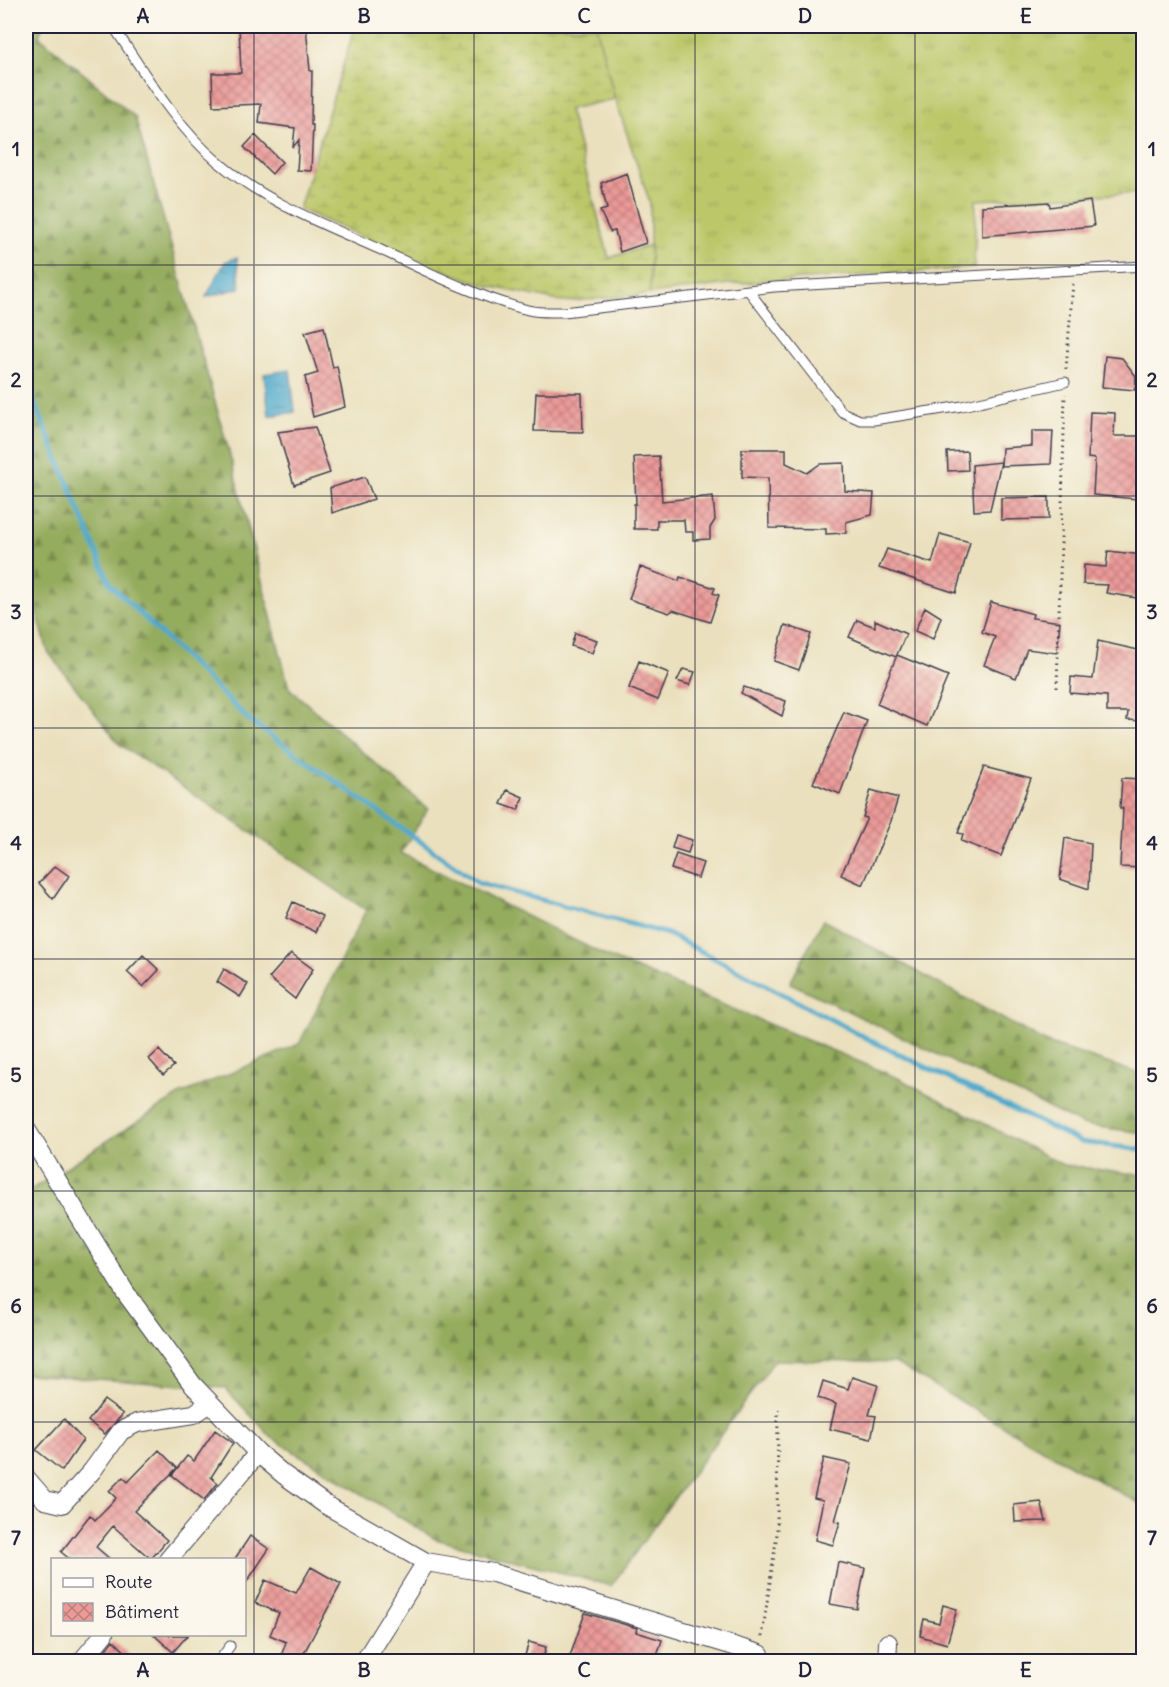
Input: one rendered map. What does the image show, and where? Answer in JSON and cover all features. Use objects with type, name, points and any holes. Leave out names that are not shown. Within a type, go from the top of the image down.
[{"type":"street","points":[[26,1129],[124,1292],[193,1385],[258,1453],[326,1505],[426,1562],[493,1573],[759,1658]]},
{"type":"street","points":[[26,1478],[45,1500],[62,1504],[92,1471],[121,1431],[137,1423],[194,1414],[210,1403]]},
{"type":"street","points":[[170,1558],[258,1453]]},
{"type":"street","points":[[364,1662],[426,1562]]},
{"type":"street","points":[[81,1662],[103,1636]]},
{"type":"lane","points":[[113,26],[187,131],[216,161],[249,186],[294,211],[427,271],[495,300],[530,311],[564,312],[748,290],[1143,266]]},
{"type":"lane","points":[[748,290],[842,412],[860,420],[962,406],[1065,382]]},
{"type":"lane","points":[[218,1662],[230,1646]]},
{"type":"path","points":[[1057,688],[1065,382],[1074,269]]},
{"type":"path","points":[[759,1658],[776,1557],[778,1409]]},
{"type":"green space","points":[[26,26],[43,26],[39,36],[135,117],[231,459],[289,688],[428,809],[401,853],[608,957],[898,1078],[1063,1165],[1143,1175],[1143,1505],[1073,1467],[895,1363],[775,1360],[611,1586],[435,1539],[272,1438],[225,1388],[26,1374],[26,1193],[179,1095],[299,1044],[366,910],[119,744],[48,652],[26,574]]},
{"type":"green space","points":[[355,26],[596,26],[615,99],[569,109],[609,258],[650,245],[650,294],[563,302],[485,285],[429,266],[299,209]]},
{"type":"green space","points":[[596,26],[1143,26],[1143,193],[976,200],[974,268],[729,284],[650,294],[650,203],[607,74]]},
{"type":"green space","points":[[823,920],[1047,1043],[1143,1075],[1143,1133],[1083,1125],[790,983]]},
{"type":"water","points":[[237,257],[240,288],[206,297],[225,262]]},
{"type":"water","points":[[290,370],[295,412],[269,416],[264,374]]},
{"type":"building","points":[[239,26],[306,26],[310,71],[312,71],[311,171],[297,170],[299,140],[293,147],[295,128],[259,123],[261,104],[213,106],[212,73],[241,73]]},
{"type":"building","points":[[255,135],[282,162],[272,174],[244,147]]},
{"type":"building","points":[[627,173],[646,243],[620,252],[615,231],[610,232],[600,211],[607,209],[601,183]]},
{"type":"building","points":[[1090,201],[1094,226],[982,236],[982,206],[1049,202],[1050,207]]},
{"type":"building","points":[[324,327],[333,368],[337,366],[345,407],[313,417],[305,377],[318,373],[305,332]]},
{"type":"building","points":[[1105,356],[1122,358],[1136,376],[1135,390],[1102,387]]},
{"type":"building","points":[[536,393],[582,393],[583,432],[534,431]]},
{"type":"building","points":[[1090,412],[1115,413],[1114,436],[1141,436],[1137,499],[1093,495],[1095,459],[1088,458]]},
{"type":"building","points":[[315,427],[330,473],[294,485],[278,432]]},
{"type":"building","points":[[1032,431],[1053,431],[1051,464],[1001,466],[1002,448],[1032,446]]},
{"type":"building","points":[[742,449],[786,449],[786,463],[807,473],[820,464],[844,463],[845,491],[874,493],[872,515],[846,522],[846,533],[826,534],[826,529],[769,528],[768,478],[742,477]]},
{"type":"building","points":[[967,451],[968,470],[948,471],[947,452]]},
{"type":"building","points":[[659,456],[662,501],[713,496],[715,520],[710,528],[710,539],[693,540],[693,532],[685,532],[684,520],[657,520],[657,529],[634,529],[634,504],[636,504],[634,457]]},
{"type":"building","points":[[1001,462],[990,510],[974,511],[972,465]]},
{"type":"building","points":[[365,477],[374,499],[332,513],[330,488]]},
{"type":"building","points":[[1049,497],[1049,519],[1001,520],[1001,498]]},
{"type":"building","points":[[940,534],[970,542],[956,593],[879,568],[887,549],[932,563]]},
{"type":"building","points":[[1108,551],[1143,555],[1143,599],[1106,593],[1108,585],[1083,584],[1084,565],[1106,567]]},
{"type":"building","points":[[640,567],[679,581],[680,577],[715,588],[713,593],[719,595],[710,622],[673,610],[669,613],[629,599]]},
{"type":"building","points":[[991,602],[1033,614],[1032,618],[1060,622],[1057,653],[1027,649],[1016,678],[984,665],[995,637],[982,632]]},
{"type":"building","points":[[925,607],[941,617],[933,639],[915,631]]},
{"type":"building","points":[[857,620],[875,627],[875,620],[906,634],[896,657],[849,637]]},
{"type":"building","points":[[785,625],[811,634],[799,670],[774,661]]},
{"type":"building","points":[[575,633],[597,640],[592,653],[571,646]]},
{"type":"building","points":[[1098,641],[1143,651],[1143,721],[1127,720],[1128,712],[1107,712],[1107,696],[1070,693],[1071,677],[1093,679]]},
{"type":"building","points":[[897,655],[948,676],[927,726],[877,704]]},
{"type":"building","points":[[639,661],[669,673],[658,700],[629,688]]},
{"type":"building","points":[[683,669],[695,672],[690,685],[677,681]]},
{"type":"building","points":[[744,687],[786,701],[782,716],[741,693]]},
{"type":"building","points":[[844,712],[867,721],[840,794],[813,783]]},
{"type":"building","points":[[984,767],[1031,779],[1001,856],[961,841],[963,834],[958,833]]},
{"type":"building","points":[[1122,778],[1143,779],[1143,868],[1120,867]]},
{"type":"building","points":[[507,790],[523,797],[518,810],[501,804]]},
{"type":"building","points":[[871,790],[898,798],[891,821],[863,885],[841,875],[867,818],[863,817]]},
{"type":"building","points":[[676,835],[692,840],[688,853],[672,848]]},
{"type":"building","points":[[1065,838],[1091,843],[1089,889],[1060,879]]},
{"type":"building","points":[[676,854],[703,863],[698,878],[671,869]]},
{"type":"building","points":[[55,866],[69,876],[53,899],[39,883]]},
{"type":"building","points":[[293,902],[323,916],[316,932],[286,918]]},
{"type":"building","points":[[291,953],[313,969],[295,999],[269,978]]},
{"type":"building","points":[[143,955],[159,970],[143,987],[127,972]]},
{"type":"building","points":[[224,969],[248,984],[240,997],[217,982]]},
{"type":"building","points":[[159,1050],[174,1066],[163,1075],[149,1059]]},
{"type":"building","points":[[852,1377],[878,1385],[869,1415],[876,1416],[871,1439],[830,1429],[836,1404],[818,1398],[823,1381],[848,1389]]},
{"type":"building","points":[[104,1400],[123,1414],[105,1434],[88,1421]]},
{"type":"building","points":[[64,1419],[83,1440],[62,1471],[36,1450]]},
{"type":"building","points":[[215,1430],[233,1443],[211,1477],[218,1483],[204,1500],[172,1475],[187,1456],[194,1461]]},
{"type":"building","points":[[159,1450],[177,1468],[134,1511],[167,1540],[152,1558],[113,1526],[96,1547],[109,1558],[68,1558],[61,1552],[90,1515],[95,1520],[116,1498],[109,1491],[123,1477],[128,1482]]},
{"type":"building","points":[[824,1458],[851,1464],[835,1521],[840,1522],[833,1545],[815,1540],[823,1500],[814,1498]]},
{"type":"building","points":[[1041,1502],[1046,1521],[1015,1522],[1014,1505]]},
{"type":"building","points":[[250,1536],[269,1549],[246,1583],[246,1558],[235,1558]]},
{"type":"building","points":[[838,1562],[865,1568],[857,1609],[830,1604]]},
{"type":"building","points":[[311,1567],[341,1584],[299,1662],[279,1662],[286,1642],[270,1635],[279,1613],[255,1603],[265,1580],[296,1593]]},
{"type":"building","points":[[943,1605],[957,1609],[947,1644],[920,1636],[924,1619],[939,1623]]},
{"type":"building","points":[[585,1613],[637,1628],[636,1632],[662,1640],[655,1662],[568,1662]]},
{"type":"building","points":[[155,1636],[187,1636],[173,1652]]},
{"type":"building","points":[[113,1640],[136,1662],[96,1662]]},
{"type":"building","points":[[529,1642],[546,1647],[542,1662],[523,1662]]},
{"type":"waterway","points":[[26,382],[110,584],[250,721],[479,883],[668,934],[878,1044],[1081,1142],[1144,1150]]}]
